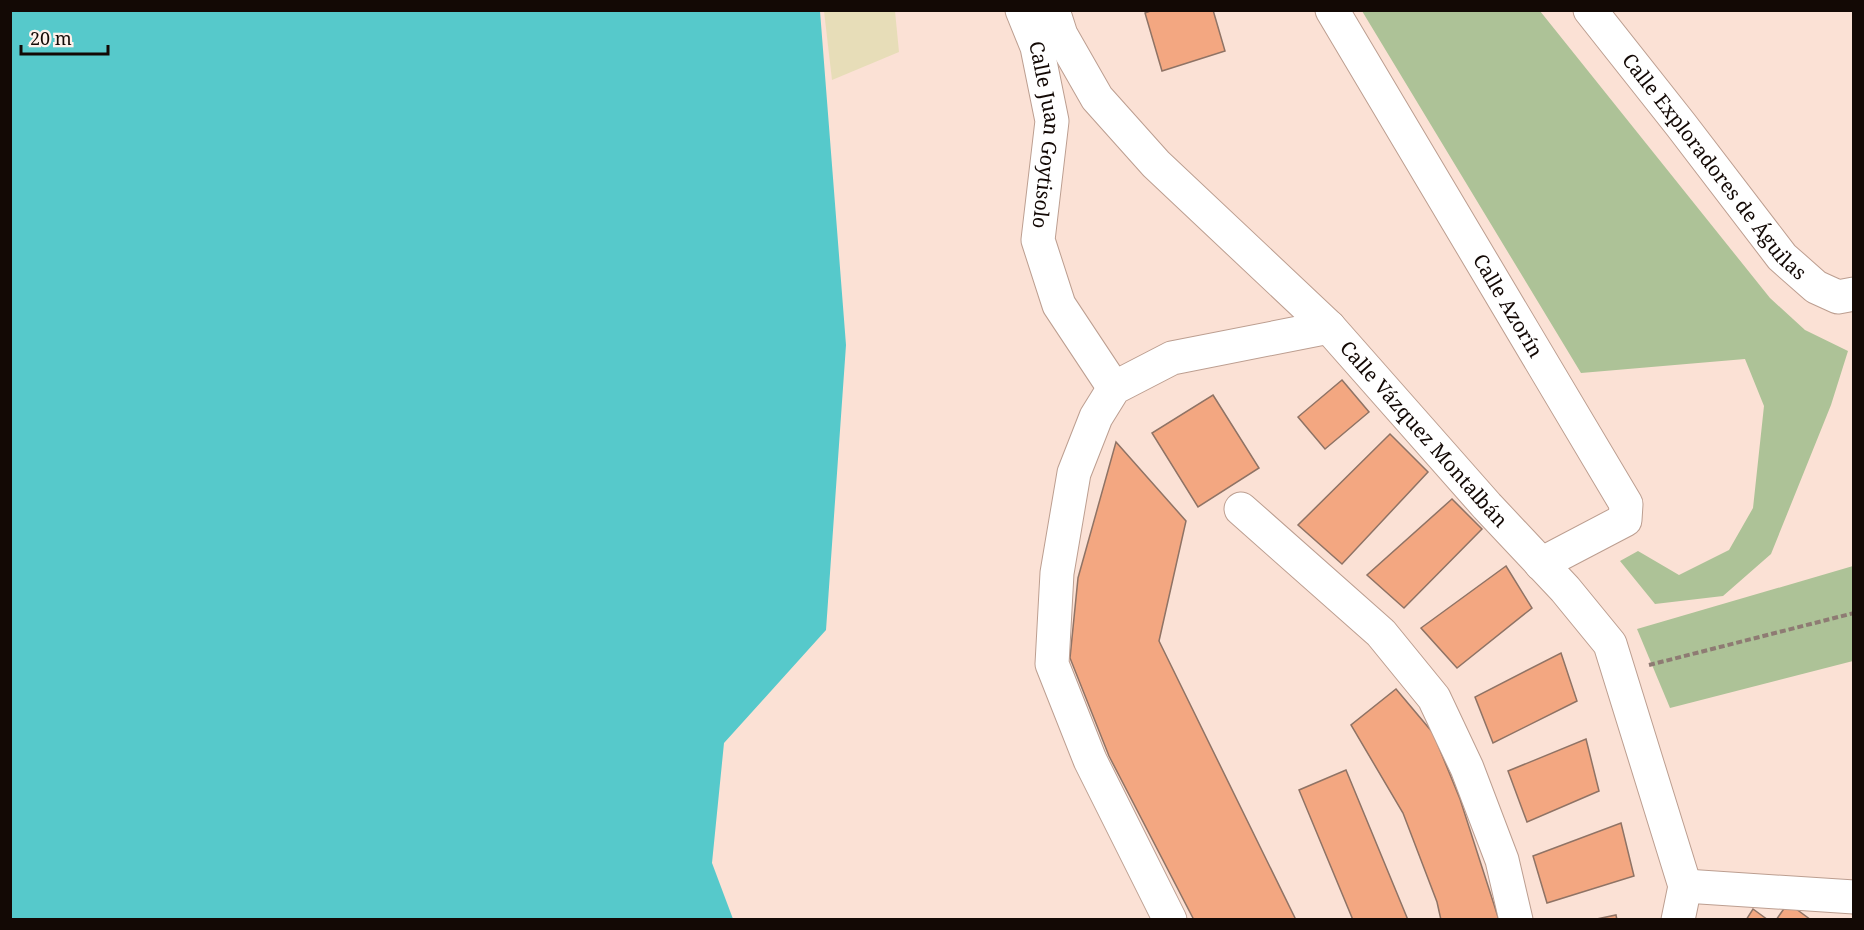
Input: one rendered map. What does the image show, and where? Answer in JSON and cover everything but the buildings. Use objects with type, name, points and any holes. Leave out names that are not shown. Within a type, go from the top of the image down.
[{"type":"street","name":"Calle Juan Goytisolo","points":[[1022,10],[1037,47],[1052,121],[1038,240],[1059,305],[1114,388]]},
{"type":"street","name":"Calle Vázquez Montalbán","points":[[1053,10],[1061,35],[1097,98],[1156,164],[1329,327],[1487,506],[1565,589],[1610,644],[1685,886],[1678,920]]},
{"type":"street","name":"Calle Azorín","points":[[1332,10],[1626,504],[1625,520],[1541,564]]},
{"type":"street","name":"Calle Exploradores de Águilas","points":[[1590,10],[1782,257],[1816,287],[1838,297],[1854,294]]},
{"type":"street","points":[[1170,920],[1090,760],[1052,664],[1057,573],[1074,473],[1096,417],[1114,388],[1172,358],[1329,327]]},
{"type":"street","points":[[1241,509],[1381,633],[1434,698],[1467,768],[1502,860],[1516,920]]},
{"type":"street","points":[[1685,886],[1854,897]]},
{"type":"path","points":[[1619,673],[1854,613]]},
{"type":"green space","points":[[1362,11],[1540,11],[1770,298],[1805,330],[1848,351],[1831,405],[1771,554],[1723,596],[1655,604],[1620,561],[1638,551],[1679,575],[1729,550],[1753,508],[1764,406],[1745,359],[1581,373]]},
{"type":"green space","points":[[1853,566],[1853,661],[1670,708],[1637,629]]},
{"type":"sand","points":[[824,11],[895,11],[899,52],[832,80]]},
{"type":"water","points":[[10,11],[820,11],[846,345],[826,630],[724,743],[712,863],[733,919],[11,919]]}]
